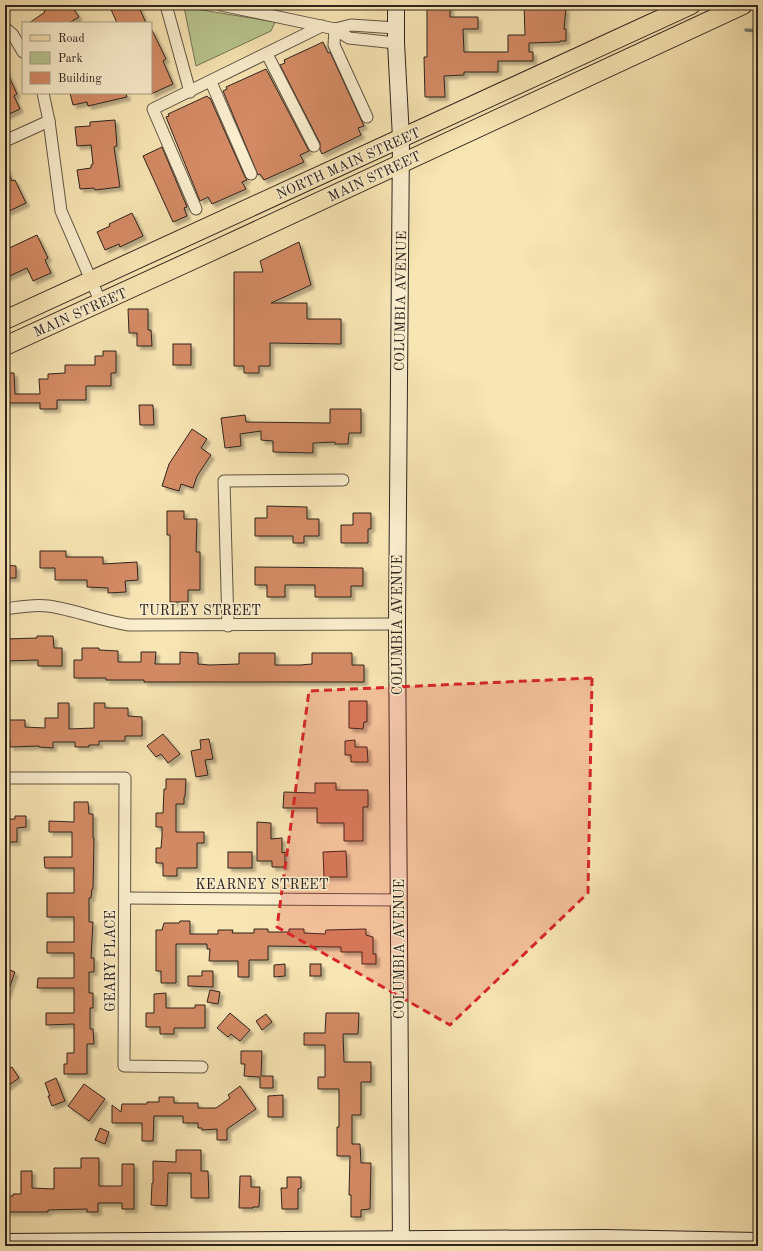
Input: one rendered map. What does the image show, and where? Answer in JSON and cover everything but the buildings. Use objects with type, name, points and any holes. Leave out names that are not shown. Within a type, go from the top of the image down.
[{"type":"main road","name":"COLUMBIA AVENUE","points":[[396,5],[401,138],[397,624],[401,1242]]},
{"type":"main road","name":"NORTH MAIN STREET","points":[[5,320],[691,5]]},
{"type":"main road","name":"MAIN STREET","points":[[5,346],[101,303],[740,6]]},
{"type":"main road","points":[[5,1242],[401,1242],[602,1238],[758,1241]]},
{"type":"street","points":[[166,5],[190,92]]},
{"type":"street","points":[[221,5],[335,29],[349,38],[358,39],[396,36]]},
{"type":"street","points":[[335,29],[351,25],[360,26],[396,36]]},
{"type":"street","points":[[196,209],[153,109],[211,82],[322,26]]},
{"type":"street","points":[[358,39],[360,26]]},
{"type":"street","points":[[5,28],[13,36],[22,50]]},
{"type":"street","points":[[335,29],[334,45],[367,117]]},
{"type":"street","points":[[267,54],[314,146]]},
{"type":"street","points":[[211,82],[251,174]]},
{"type":"street","points":[[43,94],[49,122],[61,211],[101,303]]},
{"type":"street","points":[[5,141],[49,122]]},
{"type":"street","points":[[228,626],[224,481],[342,480]]},
{"type":"street","name":"TURLEY STREET","points":[[5,609],[25,606],[46,606],[70,610],[110,622],[129,625],[228,626],[397,624]]},
{"type":"street","name":"GEARY PLACE","points":[[5,778],[125,778],[124,1066],[202,1067]]},
{"type":"street","name":"KEARNEY STREET","points":[[125,898],[399,900]]},
{"type":"highlighted area","points":[[592,678],[588,893],[450,1025],[277,927],[309,691]]},
{"type":"green space","points":[[184,7],[275,22],[271,31],[196,66]]},
{"type":"waterway","points":[[621,5],[631,7]]},
{"type":"waterway","points":[[746,30],[758,31]]}]
